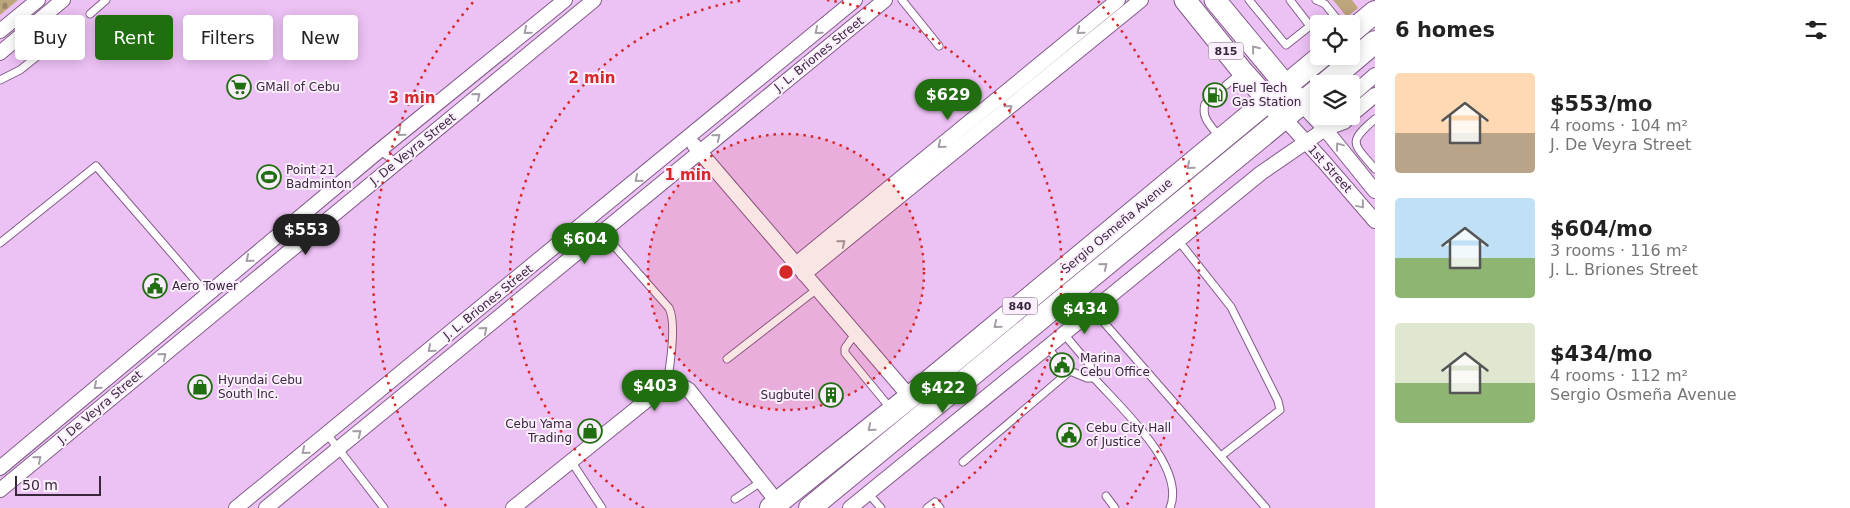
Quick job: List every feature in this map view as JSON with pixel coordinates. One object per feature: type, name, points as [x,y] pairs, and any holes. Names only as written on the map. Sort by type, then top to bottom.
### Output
[{"type":"highway","points":[[1360,24],[1375,12]]},
{"type":"highway","points":[[1336,75],[1375,42]]},
{"type":"highway","name":"Sergio Osmeña Avenue","points":[[810,508],[909,407],[1311,65]]},
{"type":"highway","name":"Sergio Osmeña Avenue","points":[[774,505],[909,407],[1310,96]]},
{"type":"main road","name":"815","points":[[1185,0],[1243,72],[1284,118]]},
{"type":"main road","name":"815","points":[[1215,0],[1301,104]]},
{"type":"street","points":[[0,31],[38,0]]},
{"type":"street","points":[[0,53],[63,0]]},
{"type":"street","name":"J. De Veyra Street","points":[[0,468],[380,150],[565,0]]},
{"type":"street","name":"J. L. Briones Street","points":[[236,508],[855,0]]},
{"type":"street","name":"J. L. Briones Street","points":[[266,508],[885,0]]},
{"type":"street","points":[[964,136],[1118,0]]},
{"type":"street","points":[[800,269],[964,136],[1141,0]]},
{"type":"street","name":"J. De Veyra Street","points":[[0,490],[396,163],[587,2]]},
{"type":"street","points":[[1360,88],[1375,75]]},
{"type":"street","points":[[1360,108],[1375,95]]},
{"type":"street","name":"1st Street","points":[[1301,104],[1310,110]]},
{"type":"street","name":"1st Street","points":[[1284,118],[1305,143],[1326,163],[1375,221]]},
{"type":"street","points":[[850,508],[1261,173],[1305,143],[1326,125]]},
{"type":"street","name":"1st Street","points":[[1329,125],[1375,191]]},
{"type":"street","points":[[688,138],[855,334],[909,407],[941,433]]},
{"type":"street","points":[[504,289],[516,303]]},
{"type":"street","points":[[513,508],[667,384],[680,384],[689,390],[761,482],[774,505]]},
{"type":"lane","points":[[90,14],[106,0]]},
{"type":"lane","points":[[902,0],[939,46]]},
{"type":"lane","points":[[1249,0],[1286,45],[1310,26],[1290,0]]},
{"type":"lane","points":[[1316,0],[1326,4],[1334,15]]},
{"type":"lane","points":[[0,80],[20,70],[33,60]]},
{"type":"lane","points":[[1226,85],[1243,72]]},
{"type":"lane","points":[[1205,104],[1203,110],[1205,119],[1222,140]]},
{"type":"lane","points":[[1375,119],[1358,133],[1356,142],[1358,149],[1375,169]]},
{"type":"lane","points":[[380,150],[396,163]]},
{"type":"lane","points":[[0,243],[96,166],[207,294]]},
{"type":"lane","points":[[602,232],[669,308],[672,314],[671,354],[667,384]]},
{"type":"lane","points":[[1178,240],[1231,307],[1278,401],[1280,410],[1221,456]]},
{"type":"lane","points":[[726,359],[817,289]]},
{"type":"lane","points":[[1093,310],[1266,508]]},
{"type":"lane","points":[[855,334],[845,348],[845,353],[909,407]]},
{"type":"lane","points":[[1064,334],[1090,365],[1094,378],[1159,452],[1172,483],[1172,507]]},
{"type":"lane","points":[[1047,347],[1062,365],[1070,371],[1087,378],[1094,378]]},
{"type":"lane","points":[[963,462],[1070,371]]},
{"type":"lane","points":[[327,434],[384,508]]},
{"type":"lane","points":[[571,461],[602,508]]},
{"type":"lane","points":[[735,499],[761,482]]},
{"type":"lane","points":[[868,493],[881,508]]},
{"type":"lane","points":[[1106,496],[1115,508]]},
{"type":"lane","points":[[928,508],[935,502],[940,508]]},
{"type":"green space","points":[[0,0],[18,0],[0,15]]},
{"type":"green space","points":[[1333,0],[1352,0],[1358,8],[1349,15],[1345,15]]},
{"type":"place","name":"GMall of Cebu","points":[[239,87]]},
{"type":"place","name":"Fuel Tech Gas Station","points":[[1215,95]]},
{"type":"place","name":"Point 21 Badminton","points":[[269,177]]},
{"type":"place","name":"Aero Tower","points":[[155,286]]},
{"type":"place","name":"Marina Cebu Office","points":[[1062,365]]},
{"type":"place","name":"Hyundai Cebu South Inc.","points":[[200,387]]},
{"type":"place","name":"Sugbutel","points":[[831,395]]},
{"type":"place","name":"Cebu Yama Trading","points":[[590,431]]},
{"type":"place","name":"Cebu City Hall of Justice","points":[[1069,435]]}]
